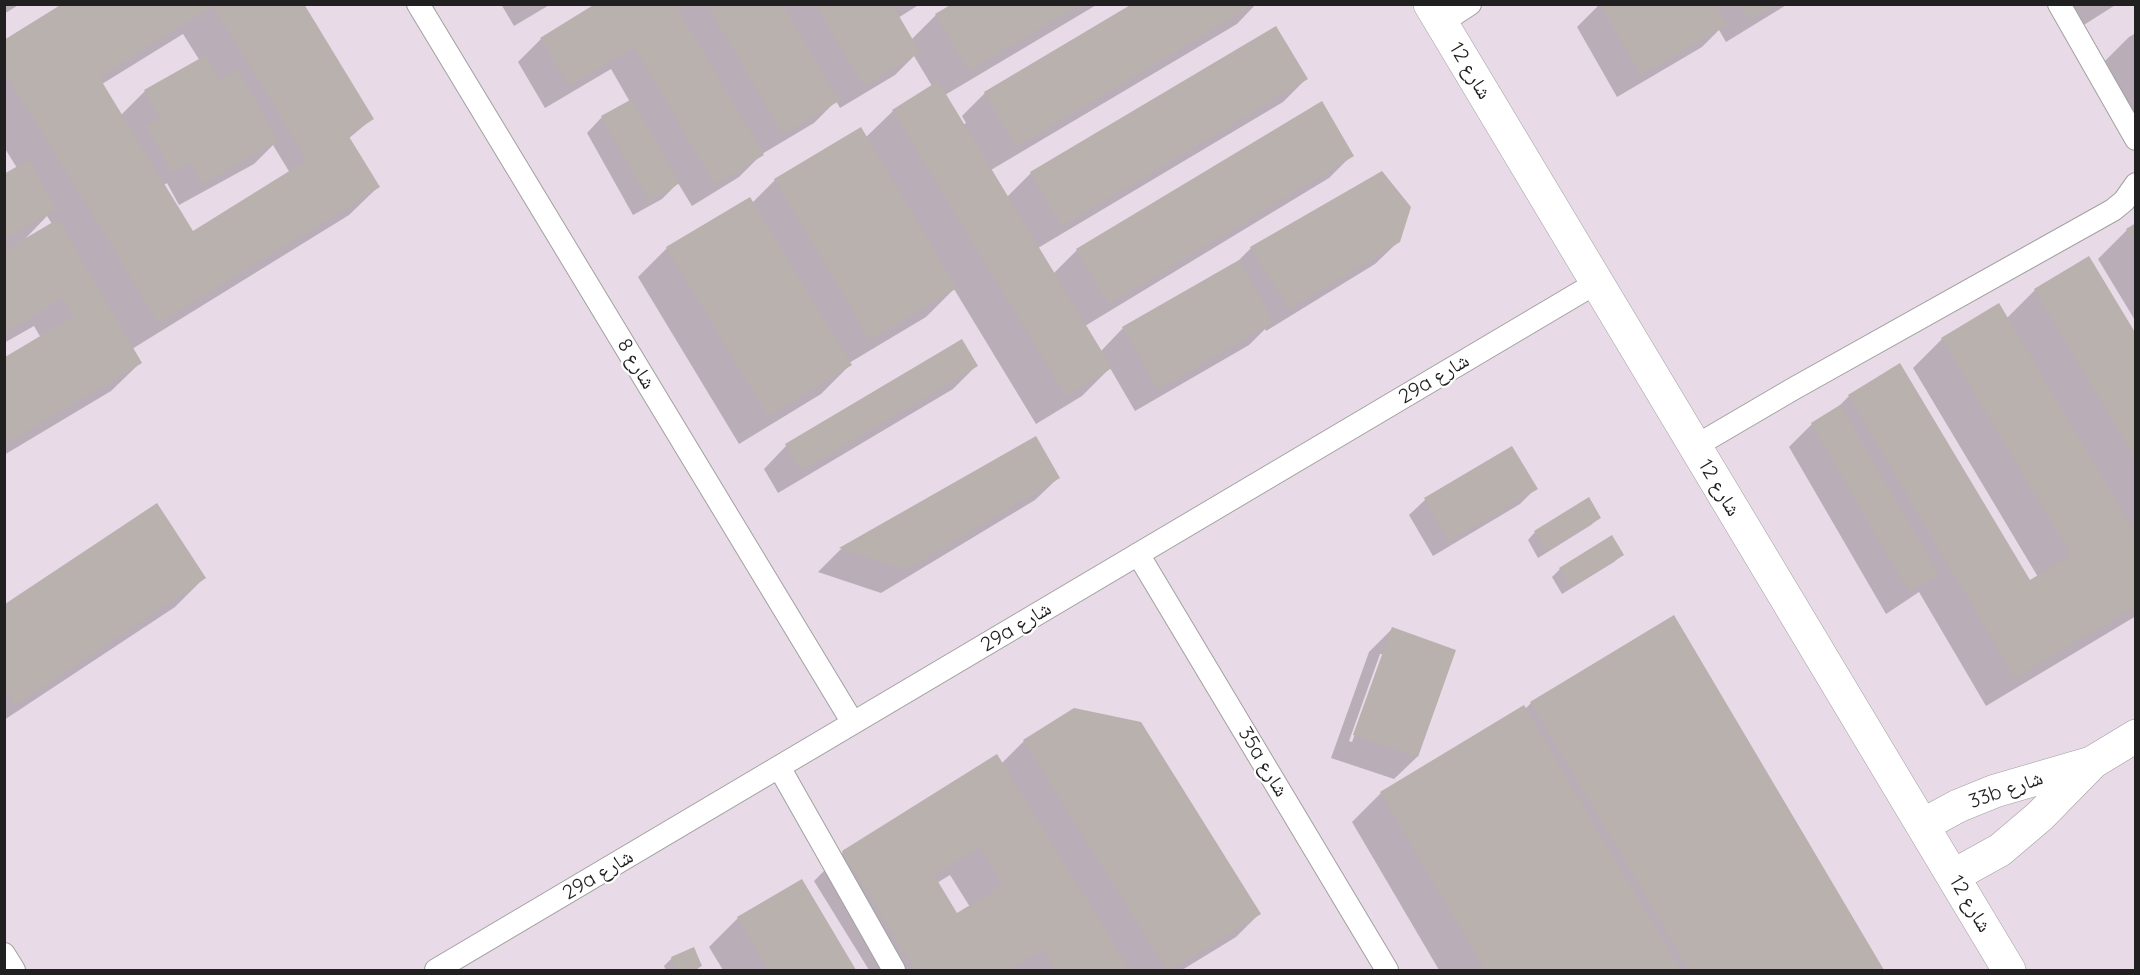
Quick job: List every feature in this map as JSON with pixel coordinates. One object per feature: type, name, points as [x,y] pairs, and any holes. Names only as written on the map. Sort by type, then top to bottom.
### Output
[{"type":"street","name":"شارع 12","points":[[1436,14],[2009,970]]},
{"type":"street","name":"33b شارع","points":[[1923,825],[1958,806],[1995,791],[2092,762],[2136,736]]},
{"type":"street","name":"33b شارع","points":[[1953,876],[2000,850],[2021,834],[2092,762]]},
{"type":"lane","name":"شارع 8","points":[[418,4],[853,723]]},
{"type":"lane","points":[[1436,14],[1470,4]]},
{"type":"lane","points":[[2059,4],[2136,139]]},
{"type":"lane","points":[[1694,447],[1803,383],[2113,210],[2124,201],[2136,184]]},
{"type":"lane","name":"29a شارع","points":[[436,970],[1596,283]]},
{"type":"lane","name":"35a شارع","points":[[1138,554],[1387,970]]},
{"type":"lane","points":[[779,767],[894,970]]},
{"type":"lane","points":[[4,954],[14,970]]},
{"type":"shaded area","points":[[5,5],[2135,5],[2135,970],[5,970]]},
{"type":"building","points":[[62,4],[304,4],[374,119],[348,135],[380,187],[159,323],[4,71],[4,40]],"holes":[[[213,6],[307,160],[193,231],[99,77]]]},
{"type":"building","points":[[595,4],[675,4],[764,155],[715,184],[634,47],[569,86],[540,38]]},
{"type":"building","points":[[707,4],[782,4],[839,101],[783,134]]},
{"type":"building","points":[[815,4],[892,4],[920,52],[864,86]]},
{"type":"building","points":[[952,4],[1081,4],[969,71],[935,14]]},
{"type":"building","points":[[1132,4],[1255,4],[1016,147],[984,92]]},
{"type":"building","points":[[1600,4],[1715,4],[1727,25],[1641,75]]},
{"type":"building","points":[[1740,4],[1776,4],[1750,20]]},
{"type":"building","points":[[1276,26],[1308,79],[1062,226],[1030,172]]},
{"type":"building","points":[[206,55],[220,80],[238,69],[278,141],[202,184],[191,162],[172,173],[146,125],[160,118],[144,90]]},
{"type":"building","points":[[938,81],[1112,368],[1066,396],[892,110]]},
{"type":"building","points":[[632,99],[680,183],[649,201],[601,116]]},
{"type":"building","points":[[1322,101],[1354,156],[1109,304],[1076,249]]},
{"type":"building","points":[[861,127],[957,288],[870,340],[774,179]]},
{"type":"building","points":[[28,160],[57,209],[4,239],[4,174]]},
{"type":"building","points":[[1382,171],[1411,207],[1400,242],[1289,309],[1250,247]]},
{"type":"building","points":[[750,197],[852,365],[768,416],[666,247]]},
{"type":"building","points":[[58,219],[142,363],[5,444],[5,357],[74,316],[63,298],[4,333],[4,251]]},
{"type":"building","points":[[2136,223],[2136,246],[2126,229]]},
{"type":"building","points":[[2089,256],[2136,334],[2136,460],[2034,289]]},
{"type":"building","points":[[1239,260],[1274,322],[1158,389],[1122,327]]},
{"type":"building","points":[[1999,303],[2136,534],[2136,606],[2015,678],[1848,395],[1900,363],[2030,580],[2071,555],[1941,338]]},
{"type":"building","points":[[962,339],[978,366],[801,471],[785,444]]},
{"type":"building","points":[[1840,405],[1939,574],[1909,592],[1811,423]]},
{"type":"building","points":[[1036,436],[1060,478],[905,570],[839,548]]},
{"type":"building","points":[[1512,446],[1538,489],[1449,541],[1424,498]]},
{"type":"building","points":[[1589,497],[1601,518],[1546,551],[1534,531]]},
{"type":"building","points":[[157,503],[206,578],[15,705],[5,689],[5,604]]},
{"type":"building","points":[[1612,535],[1624,555],[1570,587],[1559,568]]},
{"type":"building","points":[[1674,615],[1884,970],[1689,970],[1530,702]]},
{"type":"building","points":[[1392,627],[1456,650],[1418,757],[1353,735]]},
{"type":"building","points":[[1524,705],[1681,970],[1485,970],[1380,792]]},
{"type":"building","points":[[1074,708],[1141,722],[1261,914],[1171,970],[1167,970],[1023,740]]},
{"type":"building","points":[[997,754],[1130,970],[1055,970],[1042,950],[1009,970],[915,970],[842,851]],"holes":[[[980,847],[1003,885],[957,913],[934,875]]]},
{"type":"building","points":[[802,879],[856,970],[768,970],[737,917]]},
{"type":"building","points":[[694,947],[702,966],[693,970],[677,970],[671,957]]}]
